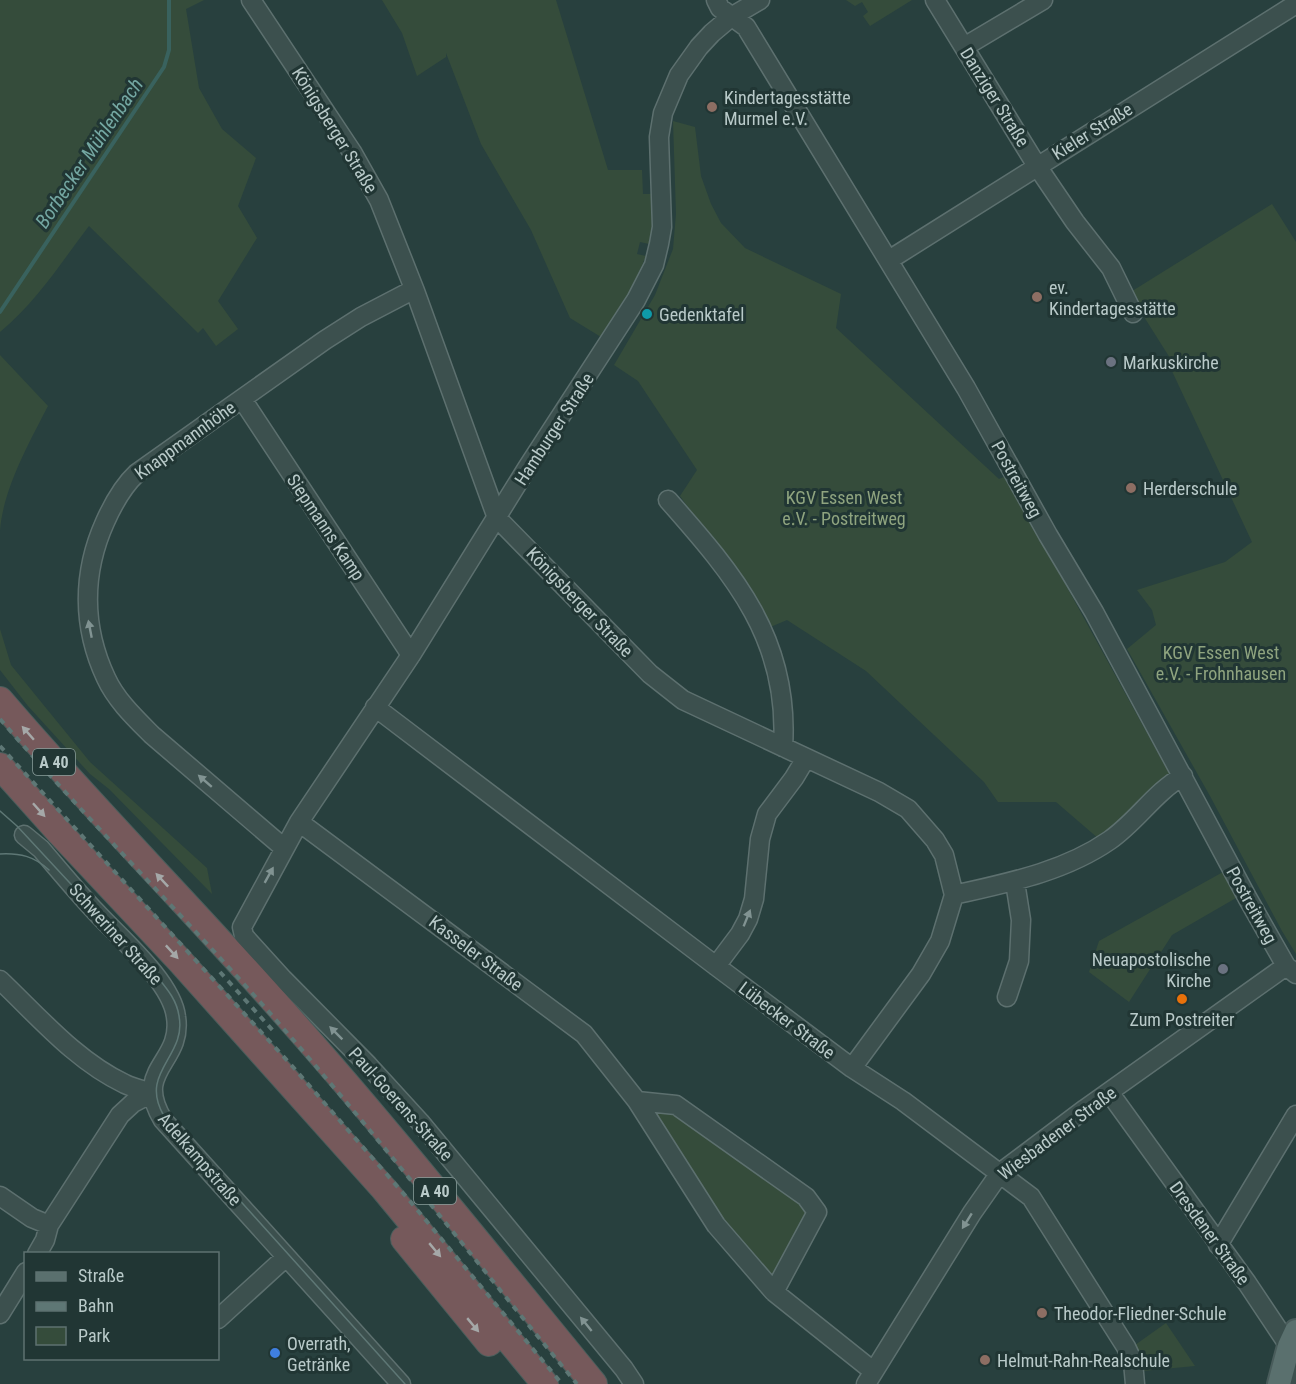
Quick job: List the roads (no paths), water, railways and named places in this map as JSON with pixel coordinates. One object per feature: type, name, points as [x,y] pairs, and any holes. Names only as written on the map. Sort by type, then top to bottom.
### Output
[{"type":"highway","name":"A 40","points":[[0,700],[46,754],[273,1000],[374,1117],[594,1384]]},
{"type":"highway","name":"A 40","points":[[0,766],[384,1189],[545,1384]]},
{"type":"highway","points":[[273,1000],[344,1062],[388,1109],[615,1384]]},
{"type":"highway","points":[[300,1095],[344,1163],[436,1280],[523,1384]]},
{"type":"main road","points":[[1278,1384],[1292,1339]]},
{"type":"street","name":"Königsberger Straße","points":[[251,0],[304,77],[365,173],[395,238],[497,518],[650,674],[683,700],[879,792],[908,809],[935,840],[944,855],[954,895]]},
{"type":"street","name":"Postreitweg","points":[[716,0],[720,8],[746,27],[966,388],[1094,612],[1238,881],[1291,970]]},
{"type":"street","name":"Hamburger Straße","points":[[284,848],[411,655],[527,468],[636,300],[654,265],[662,227],[659,137],[663,113],[679,75],[699,47],[731,17],[760,0]]},
{"type":"street","name":"Danziger Straße","points":[[935,0],[1037,166],[1075,222],[1111,268],[1133,313]]},
{"type":"street","points":[[964,47],[1043,0]]},
{"type":"street","name":"Kieler Straße","points":[[889,260],[1296,4]]},
{"type":"street","name":"Knappmannhöhe","points":[[284,848],[152,735],[115,694],[106,679],[89,628],[87,606],[90,560],[96,541],[126,483],[149,464],[343,328],[407,293],[415,291]]},
{"type":"street","name":"Siepmanns Kamp","points":[[242,399],[411,655]]},
{"type":"street","points":[[668,500],[716,554],[753,609],[770,647],[780,684],[784,714],[783,747]]},
{"type":"street","name":"Lübecker Straße","points":[[375,707],[852,1068],[903,1101],[1031,1197],[1126,1347],[1132,1362],[1135,1384]]},
{"type":"street","points":[[716,966],[740,934],[748,919],[754,899],[760,839],[767,814],[806,758]]},
{"type":"street","points":[[852,1068],[921,974],[940,941],[954,895],[1015,882],[1043,873],[1096,849],[1125,828],[1168,785],[1183,776]]},
{"type":"street","name":"Kasseler Straße","points":[[299,822],[584,1034],[637,1101],[716,1225],[774,1292],[869,1377]]},
{"type":"street","name":"Schweriner Straße","points":[[24,835],[41,849],[159,979],[175,1008],[176,1037],[156,1076],[152,1093]]},
{"type":"street","name":"Paul-Goerens-Straße","points":[[284,848],[242,927],[244,936],[420,1122],[634,1384]]},
{"type":"street","points":[[1008,997],[1019,961],[1021,920],[1015,882]]},
{"type":"street","name":"Wiesbadener Straße","points":[[869,1377],[972,1213],[1000,1173],[1109,1092],[1291,970]]},
{"type":"street","name":"Adelkampstraße","points":[[0,980],[70,1047],[92,1064],[125,1084],[152,1093],[163,1120],[401,1384]]},
{"type":"street","name":"Dresdener Straße","points":[[1109,1092],[1218,1245],[1292,1339],[1296,1382]]},
{"type":"street","points":[[38,1252],[45,1240],[49,1225],[120,1115],[133,1103],[152,1093]]},
{"type":"street","points":[[637,1101],[676,1105],[806,1197],[817,1212],[774,1292]]},
{"type":"street","points":[[1218,1245],[1296,1115]]},
{"type":"street","points":[[0,1196],[32,1218],[49,1225]]},
{"type":"street","points":[[219,1318],[286,1257]]},
{"type":"street","points":[[0,1314],[24,1275]]},
{"type":"waterway","name":"Borbecker Mühlenbach","points":[[0,312],[164,67],[169,50],[169,0]]},
{"type":"tram line","points":[[0,811],[17,826],[159,979],[174,1001],[178,1011],[180,1030],[159,1076],[156,1088],[164,1116],[405,1384]]},
{"type":"tram line","points":[[0,854],[26,856],[38,861],[49,870]]},
{"type":"railway","points":[[0,719],[302,1049],[577,1384]]},
{"type":"railway","points":[[0,746],[293,1067],[409,1200],[562,1384]]},
{"type":"railway","points":[[220,972],[276,1034]]},
{"type":"place","name":"Kindertagesstätte Murmel e.V.","points":[[712,107]]},
{"type":"place","name":"ev. Kindertagesstätte","points":[[1037,297]]},
{"type":"place","name":"Gedenktafel","points":[[647,314]]},
{"type":"place","name":"Markuskirche","points":[[1111,362]]},
{"type":"place","name":"Herderschule","points":[[1131,488]]},
{"type":"place","name":"Neuapostolische Kirche","points":[[1223,969]]},
{"type":"place","name":"Zum Postreiter","points":[[1182,999]]},
{"type":"place","name":"Theodor-Fliedner-Schule","points":[[1042,1313]]},
{"type":"place","name":"Overrath, Getränke","points":[[275,1353]]},
{"type":"place","name":"Helmut-Rahn-Realschule","points":[[985,1360]]},
{"type":"park label","name":"KGV Essen West e.V. - Postreitweg","points":[[844,507]]},
{"type":"park label","name":"KGV Essen West e.V. - Frohnhausen","points":[[1221,662]]}]
